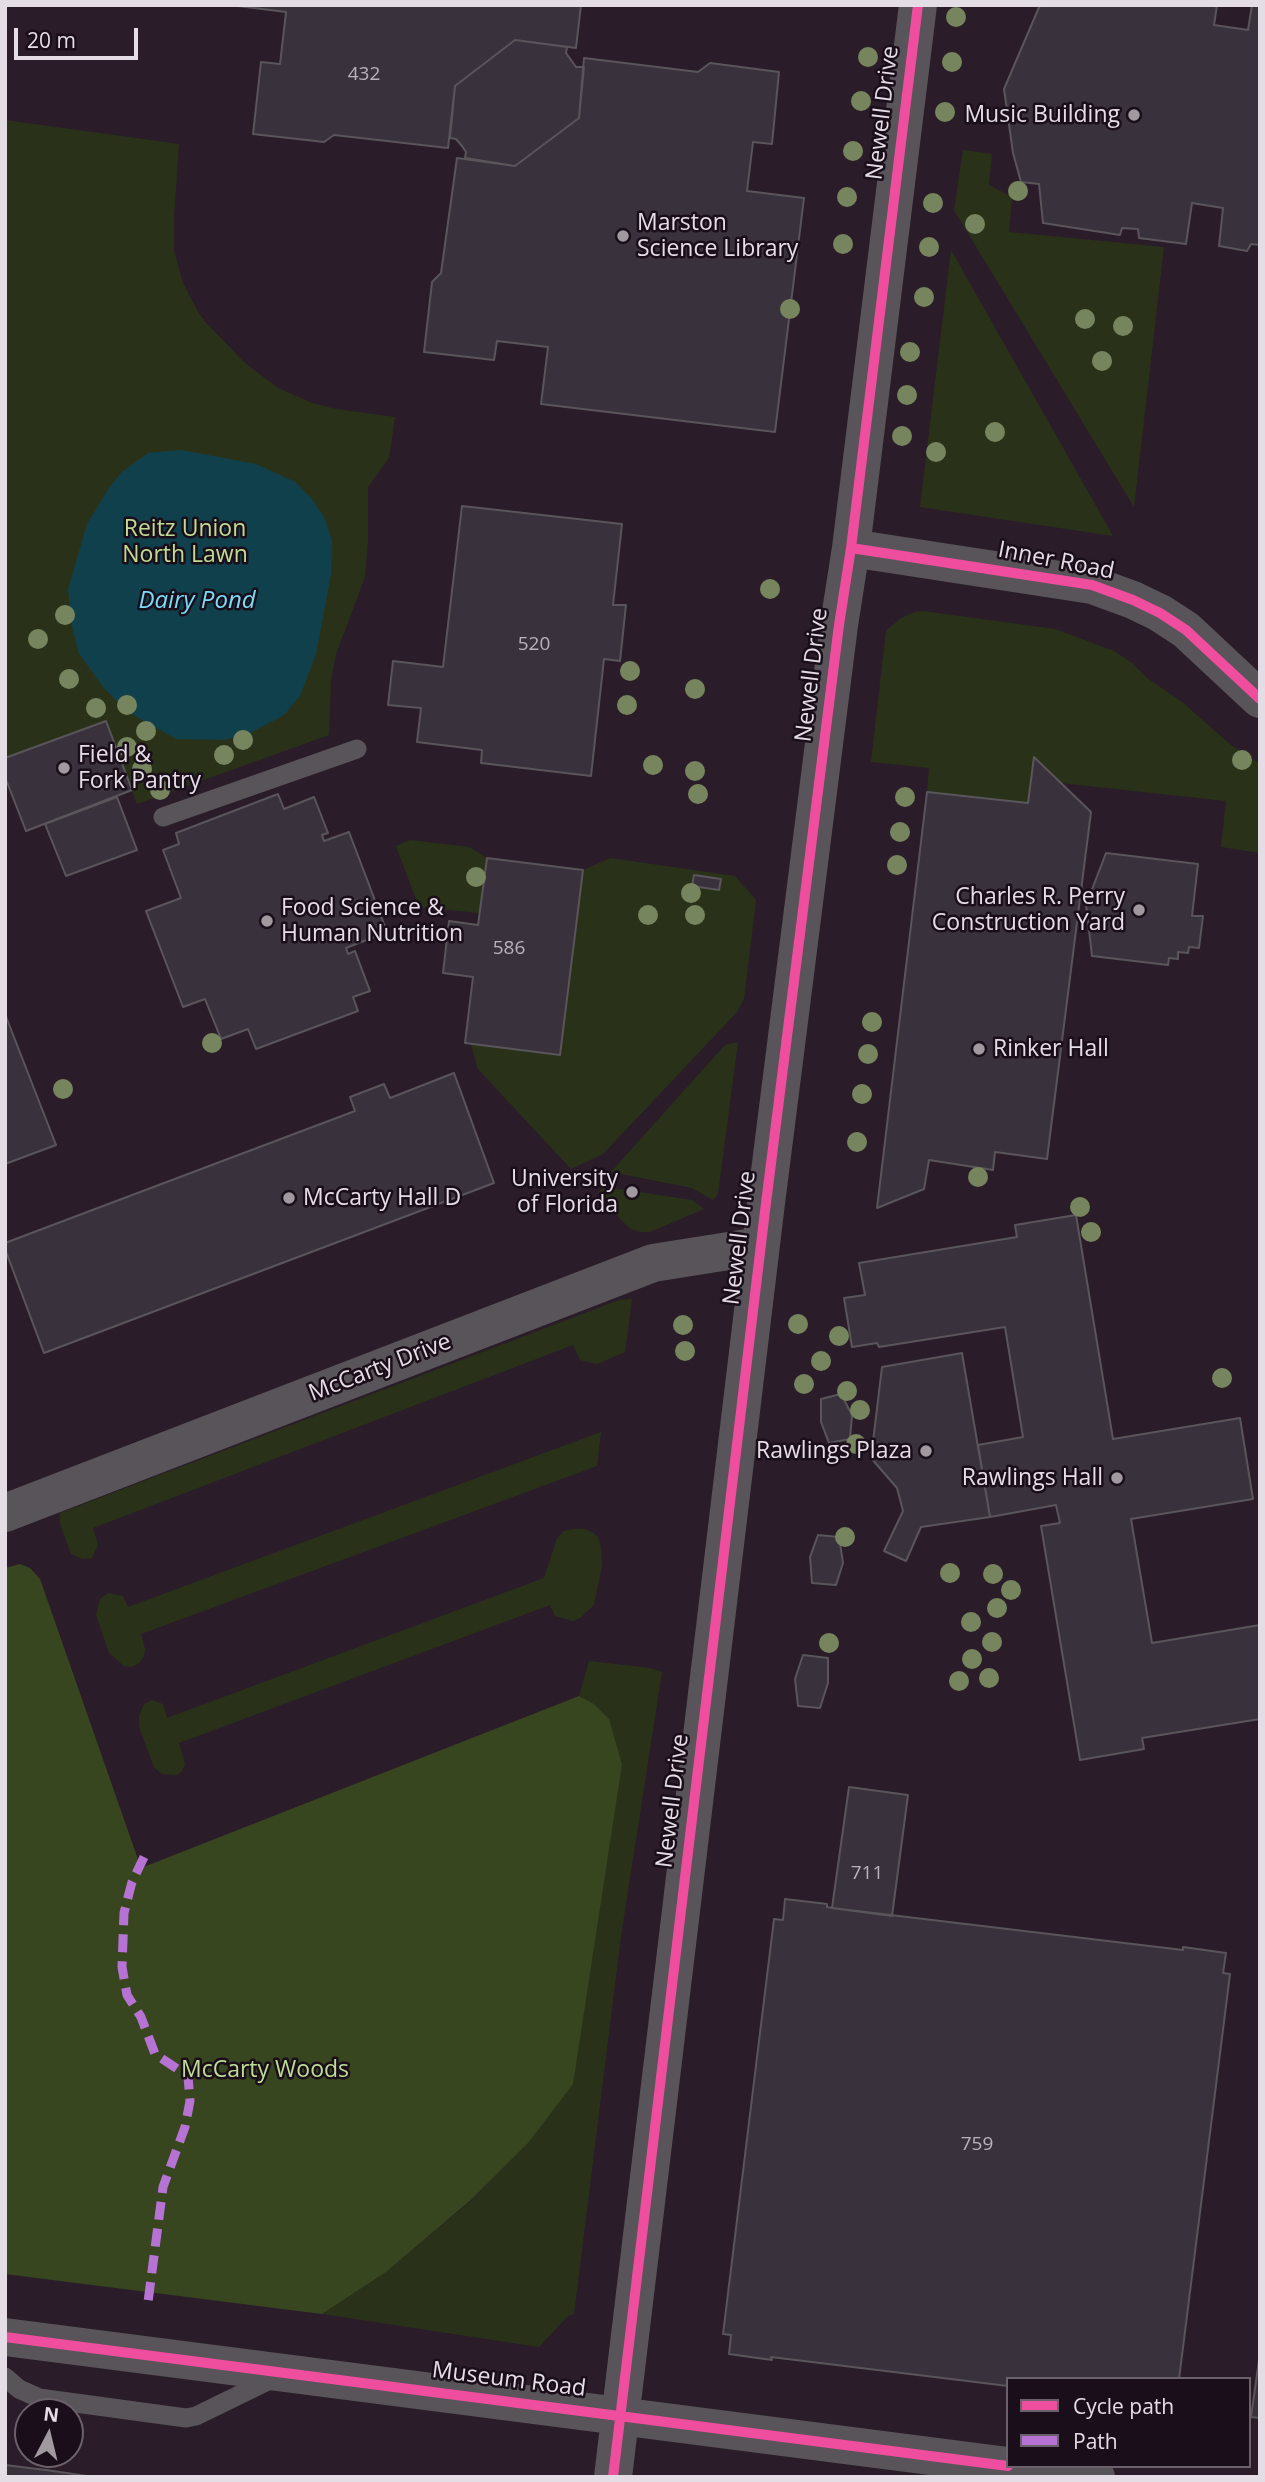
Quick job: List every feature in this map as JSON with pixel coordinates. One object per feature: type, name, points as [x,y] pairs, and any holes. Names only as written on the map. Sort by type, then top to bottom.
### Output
[{"type":"street","name":"Newell Drive","points":[[613,2477],[760,1246],[851,548],[918,5]]},
{"type":"street","name":"Inner Road","points":[[851,548],[1092,585],[1133,600],[1186,630],[1260,699]]},
{"type":"street","name":"McCarty Drive","points":[[5,1513],[653,1263],[760,1246]]},
{"type":"street","name":"Museum Road","points":[[5,2337],[1006,2466]]},
{"type":"street","points":[[1028,2468],[1096,2477]]},
{"type":"lane","points":[[163,817],[358,749]]},
{"type":"lane","points":[[5,2377],[19,2389],[38,2398],[186,2418],[196,2416],[287,2373]]},
{"type":"shaded area","name":"University of Florida","points":[[5,5],[1260,5],[1260,2477],[5,2477]]},
{"type":"green space","name":"Reitz Union North Lawn","points":[[5,120],[179,144],[174,251],[183,283],[207,324],[245,363],[278,388],[312,403],[336,409],[395,417],[389,458],[368,487],[365,577],[336,654],[331,680],[329,735],[137,804],[105,721],[5,758]]},
{"type":"green space","points":[[963,150],[992,154],[989,185],[1012,197],[1009,232],[1164,247],[1134,507],[954,210]]},
{"type":"green space","points":[[951,250],[1113,536],[920,507]]},
{"type":"green space","points":[[923,611],[1055,629],[1114,651],[1132,663],[1231,745],[1260,764],[1260,853],[1221,847],[1226,801],[1060,783],[1028,803],[927,792],[929,768],[871,762],[886,631],[901,618]]},
{"type":"green space","points":[[410,840],[469,847],[487,858],[480,913],[419,907],[396,846]]},
{"type":"green space","points":[[610,858],[735,876],[756,900],[744,999],[737,1012],[603,1154],[571,1169],[478,1069],[471,1044],[560,1055],[583,870]]},
{"type":"green space","points":[[738,1042],[718,1194],[713,1200],[692,1188],[611,1172],[725,1045]]},
{"type":"green space","points":[[605,1187],[692,1200],[704,1209],[650,1232],[640,1232],[631,1229],[621,1220],[598,1192]]},
{"type":"green space","points":[[632,1299],[625,1352],[597,1364],[580,1360],[573,1345],[93,1528],[98,1545],[92,1558],[82,1559],[71,1554],[60,1524],[60,1513],[619,1300]]},
{"type":"green space","points":[[601,1432],[597,1466],[141,1634],[144,1656],[132,1667],[124,1666],[109,1653],[96,1615],[100,1599],[108,1593],[123,1596],[128,1607]]},
{"type":"green space","points":[[573,1529],[592,1532],[598,1537],[601,1547],[602,1565],[594,1605],[580,1618],[573,1621],[555,1616],[550,1605],[179,1743],[185,1764],[177,1775],[162,1774],[154,1767],[139,1727],[139,1716],[144,1704],[152,1700],[163,1704],[167,1718],[544,1578],[557,1538],[564,1531]]},
{"type":"green space","name":"McCarty Woods","points":[[20,1564],[30,1568],[40,1579],[141,1868],[579,1696],[594,1704],[609,1719],[622,1764],[573,2084],[528,2143],[472,2199],[386,2272],[322,2314],[5,2274],[5,1568]]},
{"type":"green space","points":[[589,1661],[650,1668],[662,1672],[621,1936],[574,2314],[568,2316],[539,2347],[322,2314],[386,2272],[472,2200],[528,2143],[622,1764],[609,1719],[594,1704],[579,1696]]},
{"type":"water","name":"Dairy Pond","points":[[181,450],[256,464],[295,482],[311,498],[324,517],[332,541],[331,574],[316,654],[300,696],[284,715],[250,733],[224,740],[176,739],[125,710],[103,687],[78,652],[72,625],[68,589],[87,524],[109,488],[122,472],[148,453]]},
{"type":"building","points":[[230,5],[581,5],[576,48],[515,40],[455,86],[448,148],[334,135],[324,142],[253,134],[261,62],[280,64],[286,12]]},
{"type":"building","name":"Music Building","points":[[1040,5],[1217,5],[1214,25],[1248,30],[1252,5],[1260,5],[1260,245],[1251,244],[1247,251],[1219,246],[1223,208],[1192,203],[1186,244],[1139,238],[1138,229],[1122,228],[1120,235],[1043,223],[1039,184],[1021,182],[1013,153],[1004,89]]},
{"type":"building","points":[[515,40],[567,47],[566,53],[576,67],[584,67],[579,118],[515,166],[465,158],[466,152],[462,146],[456,139],[450,138],[455,86]]},
{"type":"building","name":"Marston Science Library","points":[[584,58],[698,72],[710,63],[779,72],[772,144],[753,142],[747,191],[804,198],[775,432],[541,404],[548,347],[497,341],[494,360],[424,352],[432,282],[441,273],[457,158],[515,166],[579,118]]},
{"type":"building","points":[[462,506],[622,524],[613,605],[626,605],[620,661],[604,659],[591,776],[481,763],[482,750],[417,742],[421,708],[388,705],[393,661],[443,667]]},
{"type":"building","name":"Field & Fork Pantry","points":[[106,721],[132,790],[26,831],[5,777],[5,758]]},
{"type":"building","name":"Rinker Hall","points":[[1034,757],[1091,812],[1047,1159],[995,1152],[993,1170],[929,1160],[924,1189],[877,1208],[927,792],[1028,803]]},
{"type":"building","name":"Food Science & Human Nutrition","points":[[278,794],[284,809],[314,797],[328,833],[322,835],[324,841],[349,832],[387,932],[346,948],[348,954],[355,951],[370,991],[353,997],[358,1011],[256,1049],[248,1029],[221,1039],[205,999],[183,1007],[146,911],[181,898],[163,850],[179,844],[176,833]]},
{"type":"building","points":[[117,797],[137,850],[66,876],[45,824]]},
{"type":"building","name":"Charles R. Perry Construction Yard","points":[[1106,853],[1198,864],[1192,916],[1203,916],[1199,948],[1189,947],[1188,953],[1178,952],[1178,959],[1169,958],[1168,965],[1092,956],[1086,905]]},
{"type":"building","points":[[487,858],[583,870],[560,1055],[465,1043],[473,977],[443,973],[449,921],[478,925]]},
{"type":"building","points":[[694,875],[721,879],[719,890],[692,886]]},
{"type":"building","points":[[5,1014],[56,1145],[5,1164]]},
{"type":"building","name":"McCarty Hall D","points":[[454,1073],[494,1183],[44,1353],[5,1243],[355,1111],[350,1097],[384,1084],[390,1098]]},
{"type":"building","name":"Rawlings Hall","points":[[1076,1215],[1113,1439],[1240,1418],[1253,1499],[1131,1519],[1152,1643],[1260,1625],[1260,1719],[1142,1738],[1144,1749],[1080,1760],[1041,1526],[1060,1523],[1056,1505],[990,1517],[978,1445],[1023,1437],[1005,1327],[879,1347],[877,1343],[852,1347],[844,1298],[865,1295],[859,1263],[1017,1237],[1015,1225]]},
{"type":"building","name":"Rawlings Plaza","points":[[962,1353],[990,1517],[921,1527],[906,1561],[884,1551],[903,1511],[897,1488],[871,1458],[882,1367]]},
{"type":"building","points":[[841,1394],[852,1415],[850,1439],[829,1443],[821,1422],[821,1399]]},
{"type":"building","points":[[818,1535],[839,1537],[843,1563],[836,1585],[812,1583],[810,1557]]},
{"type":"building","points":[[803,1655],[828,1658],[828,1683],[820,1708],[798,1706],[795,1679]]},
{"type":"building","points":[[849,1787],[908,1795],[892,1916],[832,1908]]},
{"type":"building","points":[[785,1899],[827,1904],[827,1907],[832,1908],[1226,1953],[1223,1973],[1230,1974],[1179,2377],[1006,2377],[1006,2386],[729,2354],[731,2335],[723,2334],[774,1919],[783,1920]]},
{"type":"building","points":[[1260,2353],[1260,2418],[1251,2417]]},
{"type":"building","points":[[5,2465],[94,2477],[5,2477]]},
{"type":"marked path","points":[[144,1857],[132,1882],[124,1913],[122,1967],[127,1995],[141,2017],[155,2054],[188,2076],[190,2101],[185,2127],[163,2187],[148,2302]]},
{"type":"cycle path","points":[[613,2477],[765,1211],[918,5]]},
{"type":"cycle path","points":[[851,548],[1092,585],[1133,600],[1186,630],[1260,699]]},
{"type":"cycle path","points":[[5,2337],[1006,2466]]},
{"type":"place","name":"Music Building","points":[[1134,115]]},
{"type":"place","name":"Marston Science Library","points":[[623,236]]},
{"type":"place","name":"Field & Fork Pantry","points":[[64,768]]},
{"type":"place","name":"Charles R. Perry Construction Yard","points":[[1139,910]]},
{"type":"place","name":"Food Science & Human Nutrition","points":[[267,921]]},
{"type":"place","name":"Rinker Hall","points":[[979,1049]]},
{"type":"place","name":"University of Florida","points":[[632,1192]]},
{"type":"place","name":"McCarty Hall D","points":[[289,1198]]},
{"type":"place","name":"Rawlings Plaza","points":[[926,1451]]},
{"type":"place","name":"Rawlings Hall","points":[[1117,1478]]}]
